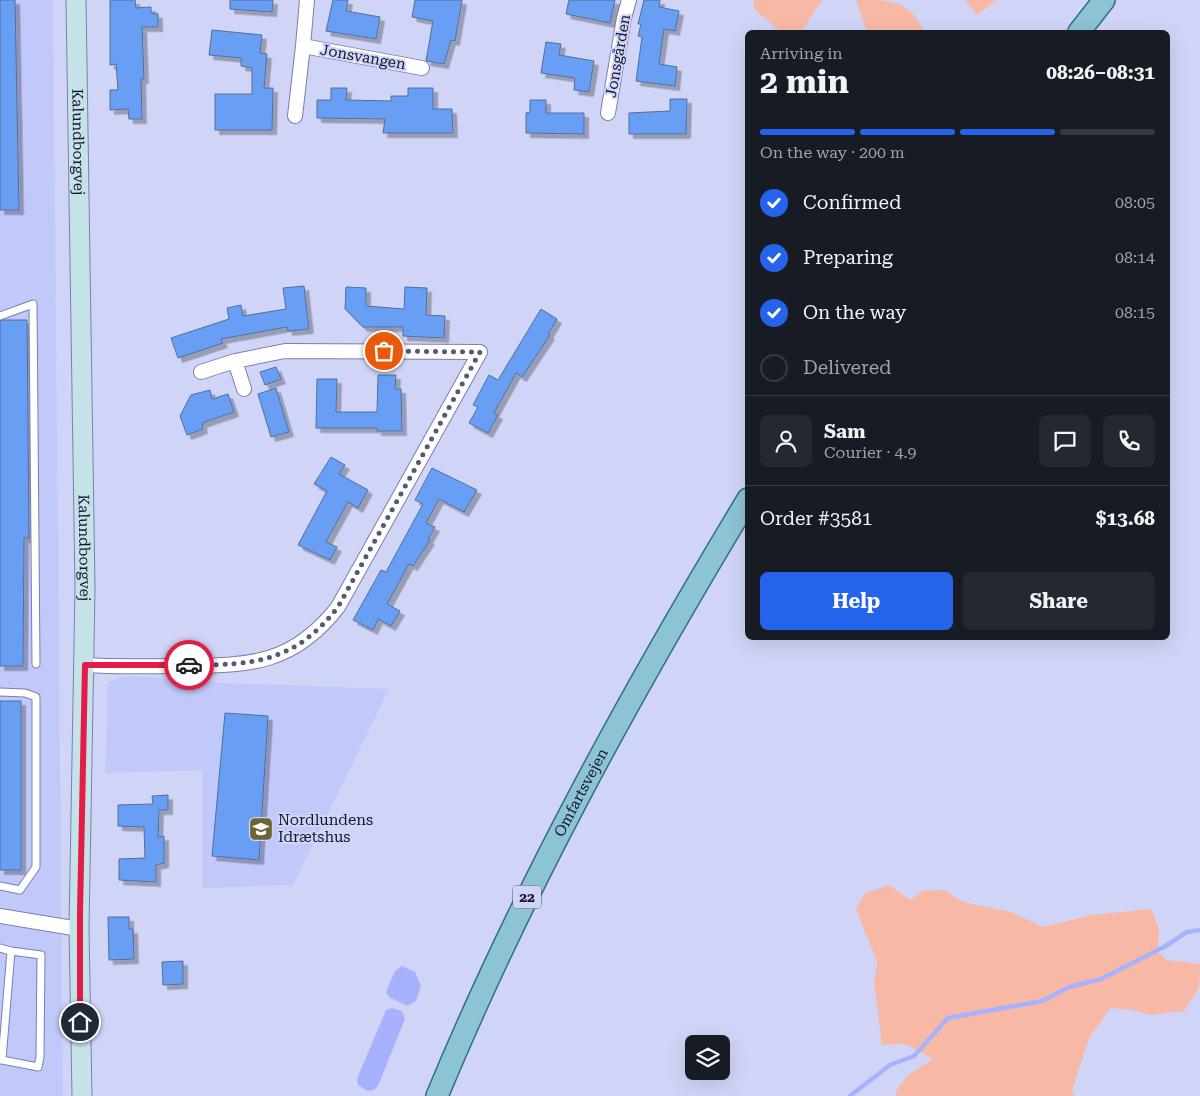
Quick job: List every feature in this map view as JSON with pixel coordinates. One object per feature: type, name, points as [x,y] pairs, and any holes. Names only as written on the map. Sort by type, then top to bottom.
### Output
[{"type":"main road","points":[[1081,30],[1104,0]]},
{"type":"main road","name":"Omfartsvejen","points":[[437,1096],[462,1035],[534,880],[634,695],[745,504]]},
{"type":"street","name":"Kalundborgvej","points":[[76,0],[85,665],[79,929],[82,1096]]},
{"type":"street","name":"Jonsvangen","points":[[295,116],[307,0]]},
{"type":"street","name":"Jonsgården","points":[[608,113],[624,18],[630,0]]},
{"type":"street","name":"Jonsvangen","points":[[303,46],[422,68]]},
{"type":"street","points":[[85,665],[226,665],[262,661],[302,644],[322,626],[338,607],[480,352],[286,350],[235,361],[201,372]]},
{"type":"street","points":[[235,361],[244,389]]},
{"type":"street","points":[[0,916],[79,929]]},
{"type":"lane","points":[[0,316],[33,304],[36,664]]},
{"type":"lane","points":[[0,692],[25,693],[36,698],[36,868],[20,890],[0,886]]},
{"type":"lane","points":[[0,948],[41,955],[40,1057],[38,1067],[1,1060],[11,951]]},
{"type":"shaded area","points":[[0,0],[53,0],[63,1096],[0,1096]]},
{"type":"shaded area","points":[[754,0],[822,0],[802,30],[779,30],[754,9]]},
{"type":"shaded area","points":[[856,0],[881,0],[899,4],[913,14],[924,30],[866,30]]},
{"type":"shaded area","points":[[965,0],[997,0],[977,15]]},
{"type":"shaded area","name":"Nordlundens Idrætshus","points":[[129,676],[225,683],[389,689],[293,885],[202,888],[202,770],[105,773],[108,682]]},
{"type":"shaded area","points":[[889,885],[910,900],[922,891],[944,890],[963,902],[1011,912],[1043,927],[1092,915],[1151,909],[1159,929],[1158,952],[1167,960],[1200,964],[1199,988],[1184,1011],[1149,1015],[1133,1010],[1110,1008],[1089,1038],[1072,1090],[1074,1096],[896,1096],[896,1091],[908,1075],[933,1059],[905,1044],[882,1045],[874,983],[877,962],[856,909],[865,893]]},
{"type":"shaded area","points":[[402,966],[415,972],[421,986],[416,1001],[407,1006],[389,997],[386,992],[395,971]]},
{"type":"shaded area","points":[[392,1008],[402,1011],[405,1019],[378,1086],[374,1090],[368,1091],[358,1085],[357,1079],[386,1010]]},
{"type":"building","points":[[0,0],[15,0],[19,210],[0,210]]},
{"type":"building","points":[[110,0],[135,0],[136,8],[151,7],[151,13],[158,14],[158,27],[142,27],[144,79],[141,79],[142,119],[129,119],[128,109],[110,110],[110,90],[118,90],[116,64],[110,65]]},
{"type":"building","points":[[230,0],[273,0],[272,12],[230,9]]},
{"type":"building","points":[[333,0],[348,0],[346,11],[380,17],[376,39],[326,31]]},
{"type":"building","points":[[415,0],[462,0],[455,41],[451,40],[444,64],[426,61],[433,21],[412,17]]},
{"type":"building","points":[[569,0],[615,0],[610,23],[566,14]]},
{"type":"building","points":[[644,0],[660,0],[659,7],[679,11],[675,31],[664,29],[659,64],[677,67],[675,86],[636,81],[642,37],[638,36],[641,24],[638,24]]},
{"type":"building","points":[[212,30],[262,35],[260,53],[267,54],[264,88],[273,88],[272,130],[215,130],[215,94],[252,94],[252,68],[241,66],[241,58],[209,55]]},
{"type":"building","points":[[546,42],[561,44],[559,55],[594,61],[589,92],[574,90],[575,78],[541,73]]},
{"type":"building","points":[[331,88],[347,88],[346,100],[391,101],[391,96],[408,96],[408,88],[433,88],[433,109],[452,109],[453,133],[383,133],[385,119],[317,118],[317,100],[331,100]]},
{"type":"building","points":[[670,99],[687,99],[686,134],[629,134],[629,113],[670,111]]},
{"type":"building","points":[[530,100],[546,100],[546,113],[584,113],[584,134],[526,133],[526,113],[530,112]]},
{"type":"building","points":[[304,286],[309,329],[288,331],[287,327],[221,339],[223,343],[178,358],[171,338],[229,319],[227,308],[241,305],[243,316],[286,309],[283,288]]},
{"type":"building","points":[[346,287],[366,288],[366,306],[404,309],[405,287],[427,288],[426,315],[445,316],[444,338],[403,336],[403,327],[363,327],[345,309]]},
{"type":"building","points":[[541,309],[557,319],[548,334],[550,335],[522,377],[516,373],[494,413],[498,415],[488,433],[469,423],[478,407],[473,405],[489,375],[498,380]]},
{"type":"building","points":[[27,320],[29,538],[24,538],[23,666],[0,666],[0,321]]},
{"type":"building","points":[[276,367],[281,379],[265,385],[260,372]]},
{"type":"building","points":[[378,375],[396,375],[395,389],[401,389],[402,431],[377,431],[377,428],[316,428],[317,379],[337,379],[336,412],[377,412]]},
{"type":"building","points":[[276,388],[289,432],[271,437],[258,394]]},
{"type":"building","points":[[210,390],[212,399],[228,394],[234,412],[202,423],[203,429],[187,435],[180,416],[191,395]]},
{"type":"building","points":[[331,457],[345,465],[339,474],[368,490],[358,508],[348,502],[326,542],[337,547],[330,560],[298,545],[327,491],[314,484]]},
{"type":"building","points":[[432,468],[477,490],[464,512],[439,499],[426,523],[435,527],[428,539],[430,540],[413,566],[409,564],[387,604],[400,611],[391,626],[378,619],[373,630],[353,620],[381,570],[386,572],[423,504],[415,500]]},
{"type":"building","points":[[0,701],[21,701],[21,870],[0,870]]},
{"type":"building","points":[[225,713],[268,716],[259,860],[212,856]]},
{"type":"building","points":[[168,795],[168,810],[159,810],[158,837],[164,836],[164,863],[156,865],[156,882],[119,880],[119,859],[145,858],[144,827],[118,826],[118,805],[153,804],[152,796]]},
{"type":"building","points":[[108,917],[129,917],[129,929],[133,929],[134,959],[109,960]]},
{"type":"building","points":[[183,961],[183,984],[163,985],[162,962]]},
{"type":"waterway","points":[[850,1096],[890,1065],[914,1056],[948,1018],[1042,1001],[1069,987],[1101,979],[1164,947],[1187,932],[1200,930]]},
{"type":"way so far","points":[[189,665],[226,665],[262,661],[302,644],[322,626],[338,607],[426,445],[480,352],[384,351]]},
{"type":"place","name":"Nordlundens Idrætshus","points":[[261,829]]},
{"type":"route","points":[[80,1022],[80,913],[85,665],[189,665]]}]
